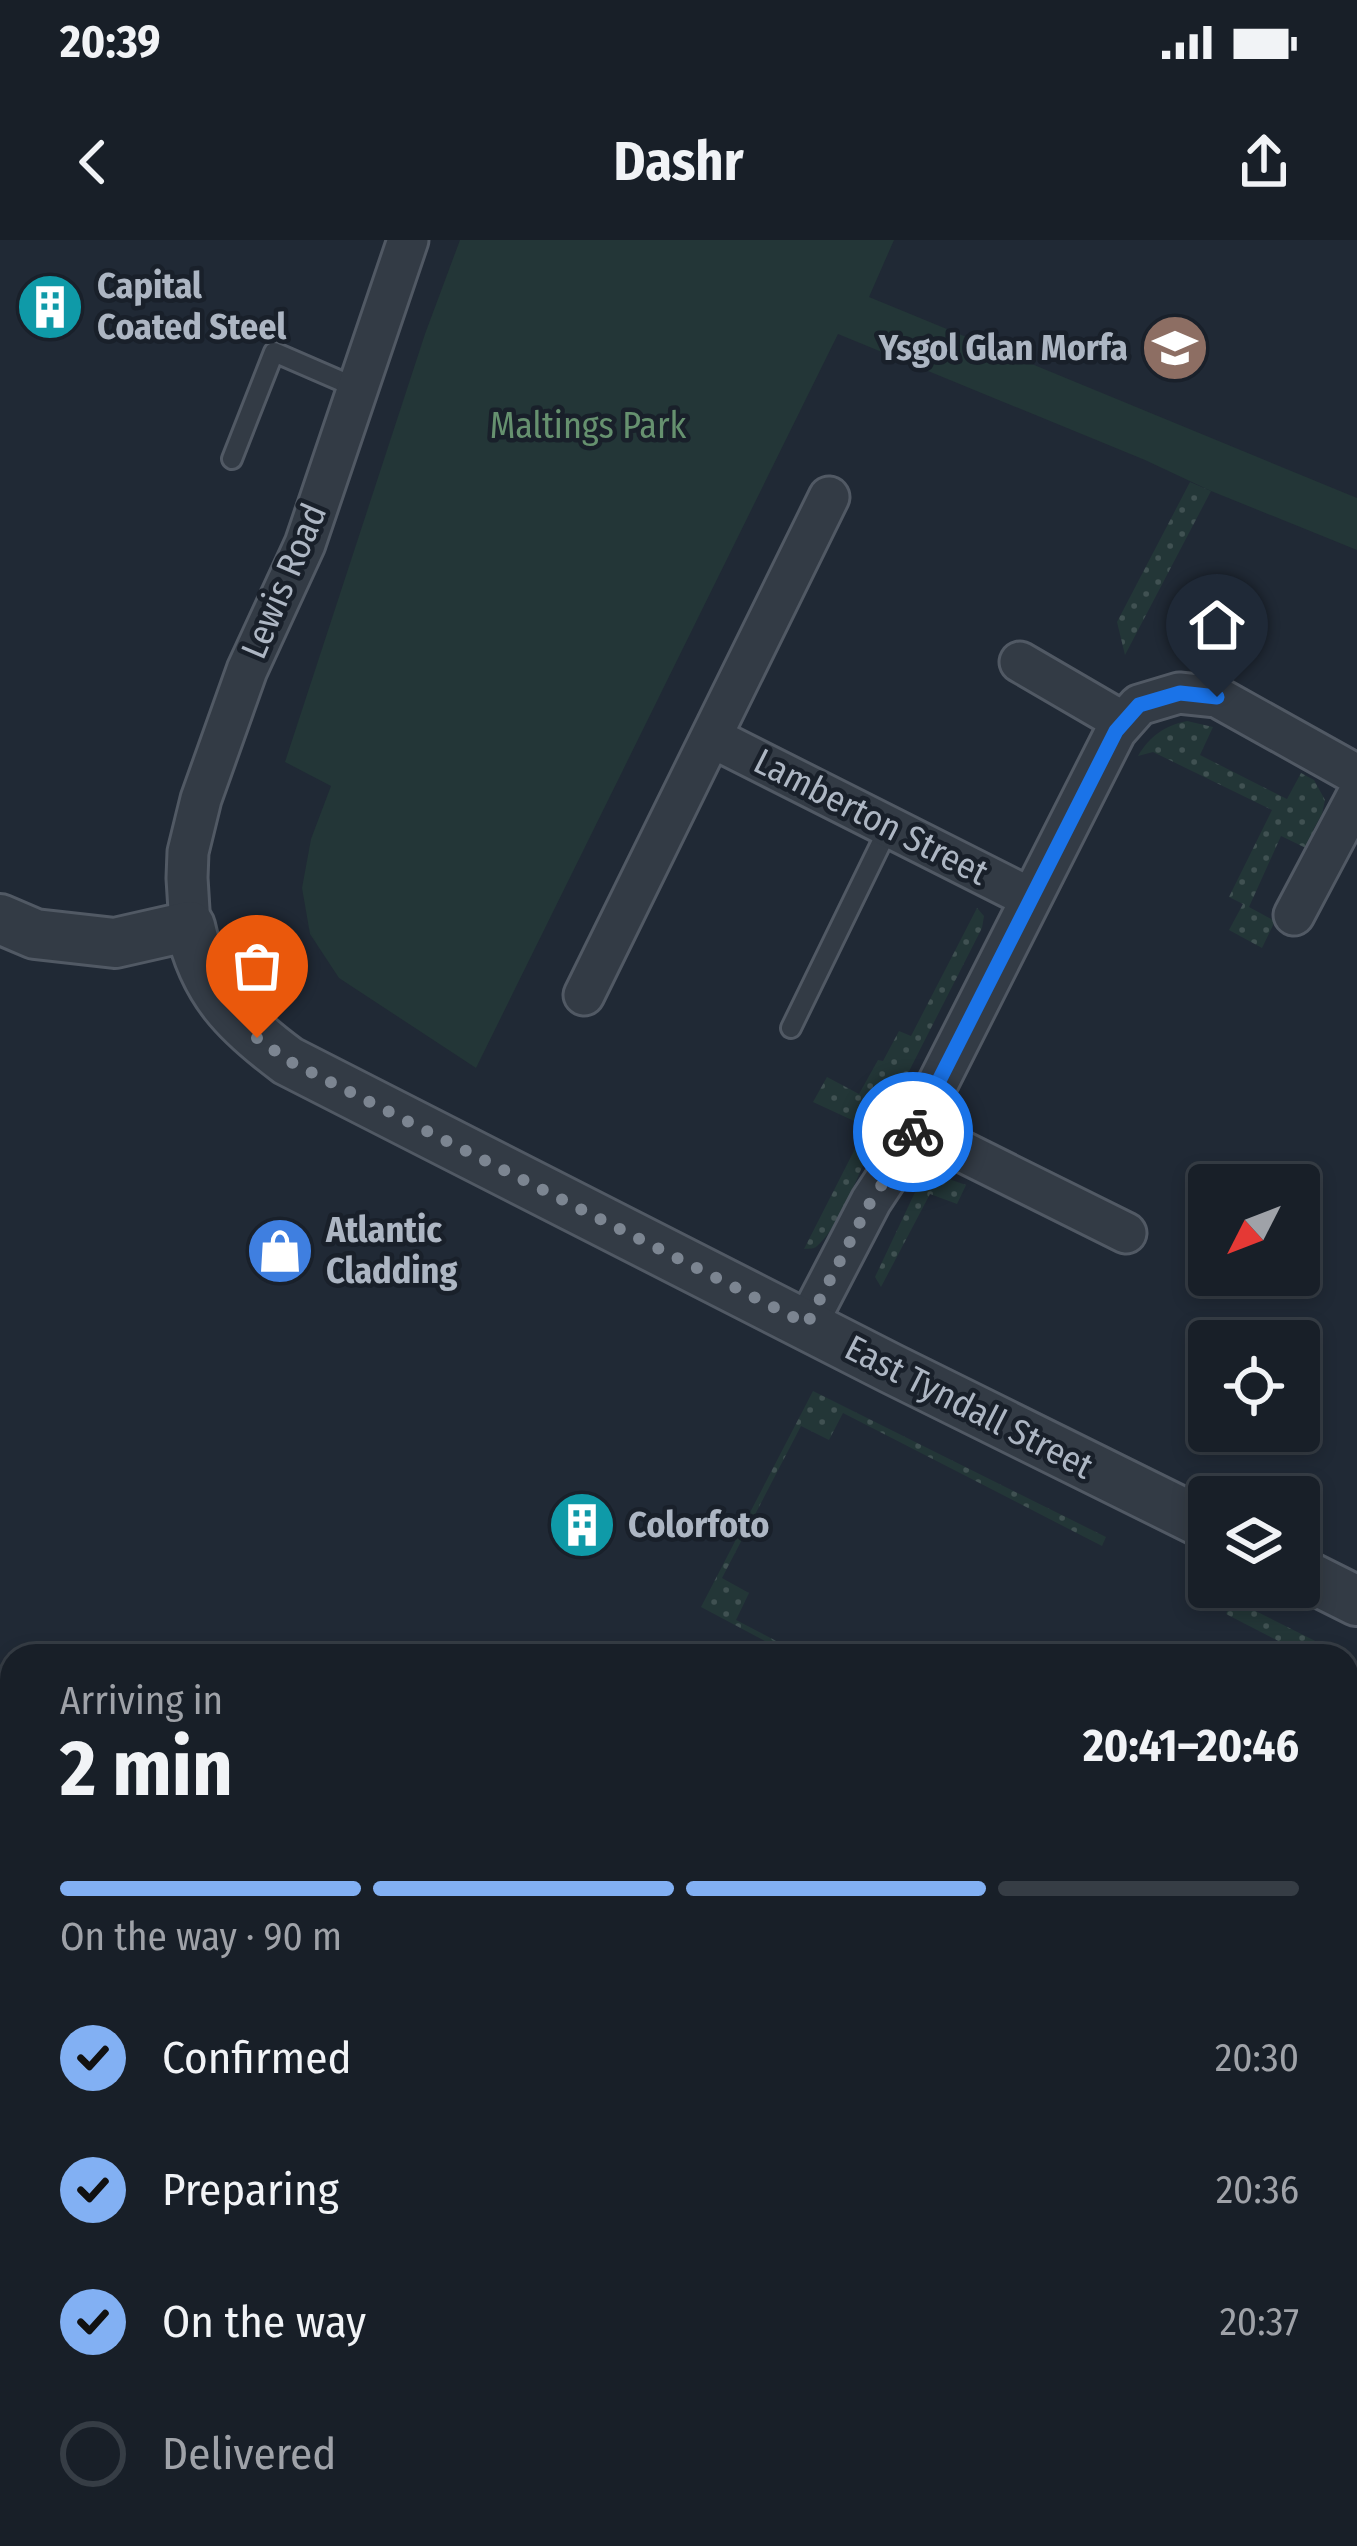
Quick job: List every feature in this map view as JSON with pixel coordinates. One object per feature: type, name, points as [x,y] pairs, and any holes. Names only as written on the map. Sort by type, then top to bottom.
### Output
[{"type":"street","name":"Lewis Road","points":[[190,926],[188,852],[201,799],[247,670],[304,544],[408,240]]},
{"type":"street","name":"Lamberton Street","points":[[584,995],[830,497]]},
{"type":"street","points":[[1020,662],[1123,722]]},
{"type":"street","points":[[807,1324],[871,1201],[902,1154],[1116,731],[1139,705],[1180,693],[1217,697],[1357,775]]},
{"type":"street","name":"Lamberton Street","points":[[711,737],[1030,898]]},
{"type":"street","points":[[1294,915],[1357,796]]},
{"type":"street","points":[[0,919],[35,934],[115,943],[190,926]]},
{"type":"street","name":"East Tyndall Street","points":[[190,926],[205,977],[226,1007],[289,1061],[1188,1515]]},
{"type":"street","points":[[915,1128],[1126,1233]]},
{"type":"street","points":[[1320,1582],[1357,1601]]},
{"type":"lane","points":[[232,459],[274,352],[357,388]]},
{"type":"lane","points":[[791,1028],[889,827]]},
{"type":"green space","name":"Maltings Park","points":[[460,240],[894,240],[869,297],[1357,498],[1357,550],[838,334],[476,1068],[339,978],[310,934],[302,888],[311,839],[331,786],[285,762]]},
{"type":"green space","points":[[1190,482],[1211,491],[1125,655],[1117,622]]},
{"type":"green space","points":[[1187,721],[1213,727],[1200,755],[1287,799],[1301,773],[1314,780],[1325,800],[1313,830],[1319,834],[1310,850],[1281,836],[1249,907],[1275,921],[1262,948],[1229,930],[1243,904],[1229,897],[1272,810],[1153,752],[1138,756],[1158,733]]},
{"type":"green space","points":[[977,908],[984,916],[982,928],[878,1132],[813,1102],[827,1077],[859,1094],[899,1031],[911,1036]]},
{"type":"green space","points":[[859,1141],[872,1146],[842,1210],[819,1245],[804,1249]]},
{"type":"green space","points":[[929,1178],[966,1185],[957,1204],[930,1194],[881,1287],[875,1277],[917,1188]]},
{"type":"green space","points":[[813,1391],[1106,1537],[1102,1546],[843,1413],[829,1440],[801,1426],[722,1578],[749,1593],[736,1620],[782,1644],[770,1644],[701,1607]]},
{"type":"green space","points":[[1228,1608],[1250,1608],[1321,1644],[1284,1644],[1226,1614]]},
{"type":"way so far","points":[[257,1038],[289,1061],[807,1324],[913,1132]]},
{"type":"place","name":"Capital Coated Steel","points":[[50,307]]},
{"type":"place","name":"Ysgol Glan Morfa","points":[[1175,348]]},
{"type":"place","name":"Atlantic Cladding","points":[[280,1251]]},
{"type":"place","name":"Colorfoto","points":[[582,1525]]},
{"type":"route","points":[[913,1132],[1116,731],[1139,705],[1180,693],[1217,697]]}]
